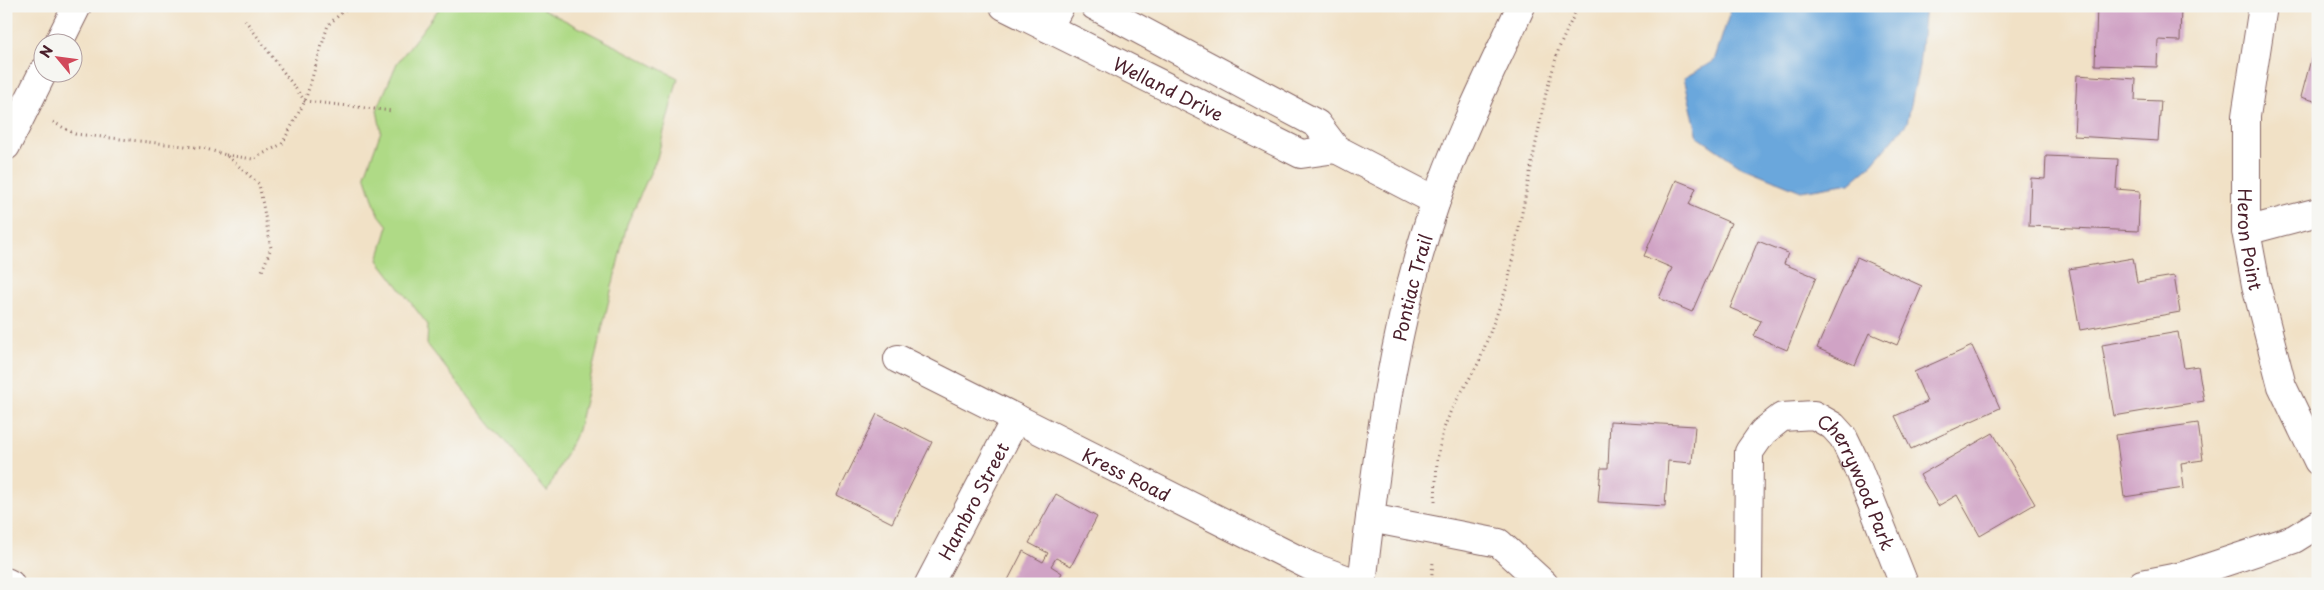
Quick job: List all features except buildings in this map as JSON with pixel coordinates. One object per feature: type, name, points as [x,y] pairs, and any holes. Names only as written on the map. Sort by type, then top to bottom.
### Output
[{"type":"street","points":[[64,32],[77,6]]},
{"type":"street","name":"Welland Drive","points":[[1004,6],[1054,17],[1301,154],[1336,149]]},
{"type":"street","points":[[1095,6],[1317,124],[1336,149],[1436,201]]},
{"type":"street","name":"Pontiac Trail","points":[[1360,584],[1380,435],[1392,367],[1410,292],[1436,201],[1521,6]]},
{"type":"street","name":"Heron Point","points":[[2263,6],[2246,116],[2246,231],[2256,285],[2282,386],[2318,461]]},
{"type":"street","points":[[6,146],[38,82]]},
{"type":"street","points":[[2246,231],[2318,212]]},
{"type":"street","name":"Kress Road","points":[[898,359],[1310,566],[1360,584]]},
{"type":"street","name":"Cherrywood Park","points":[[1748,584],[1749,452],[1763,432],[1782,417],[1814,416],[1834,426],[1843,437],[1857,466],[1904,584]]},
{"type":"street","name":"Hambro Street","points":[[929,584],[1016,418]]},
{"type":"street","points":[[1370,518],[1499,543],[1544,584]]},
{"type":"street","points":[[2142,584],[2183,576],[2294,540],[2318,524]]},
{"type":"street","points":[[6,582],[10,584]]},
{"type":"path","points":[[26,107],[75,134],[204,148],[226,155],[253,159],[282,144],[305,101],[328,25],[349,6]]},
{"type":"path","points":[[1431,584],[1436,531],[1434,514],[1437,460],[1443,431],[1451,410],[1479,362],[1508,287],[1546,93],[1559,48],[1578,6]]},
{"type":"path","points":[[245,20],[305,101],[392,111]]},
{"type":"path","points":[[226,155],[259,184],[271,248],[262,271]]},
{"type":"green space","points":[[441,6],[537,6],[678,78],[657,158],[627,224],[578,430],[547,492],[427,344],[428,325],[378,260],[388,226],[377,212],[365,175],[381,131],[377,110],[397,63]]},
{"type":"water","points":[[1732,6],[1925,6],[1919,67],[1907,123],[1871,165],[1850,183],[1801,191],[1742,167],[1698,137],[1684,78],[1714,61]]}]
